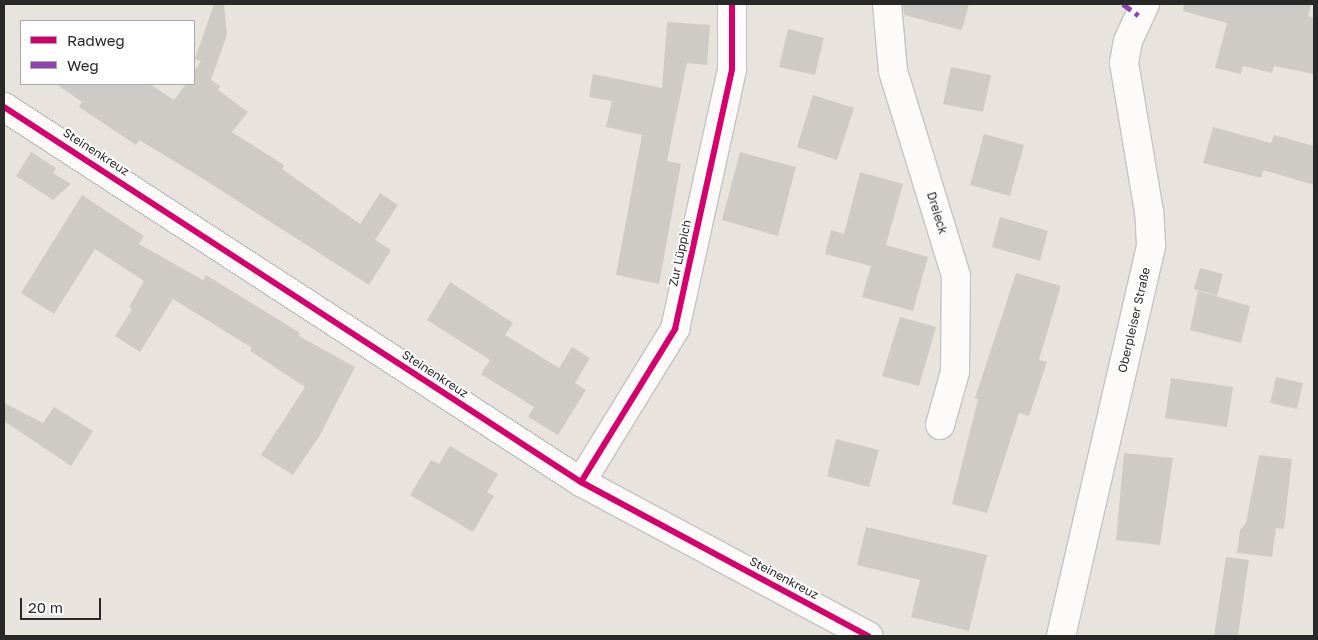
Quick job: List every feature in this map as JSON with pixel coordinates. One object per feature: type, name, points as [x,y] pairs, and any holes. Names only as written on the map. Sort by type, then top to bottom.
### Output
[{"type":"street","name":"Zur Lüppich","points":[[581,482],[675,329],[732,69],[732,4]]},
{"type":"street","name":"Dreieck","points":[[887,4],[893,71],[956,276],[955,372],[940,424]]},
{"type":"street","name":"Oberpleiser Straße","points":[[1061,636],[1151,245],[1124,63],[1128,41],[1145,4]]},
{"type":"street","name":"Steinenkreuz","points":[[4,107],[581,482],[868,636]]},
{"type":"building","points":[[214,4],[224,4],[227,35],[211,80],[220,86],[218,90],[248,112],[232,132],[284,165],[282,169],[360,224],[380,193],[398,205],[375,240],[391,250],[369,285],[139,140],[136,145],[79,107],[82,102],[57,85],[152,85],[174,100],[185,85],[195,85],[195,70],[201,61],[195,59]]},
{"type":"building","points":[[903,4],[969,4],[962,30],[904,15]]},
{"type":"building","points":[[1184,4],[1311,4],[1308,16],[1314,18],[1314,74],[1274,66],[1272,73],[1243,66],[1241,74],[1215,68],[1227,23],[1183,11]]},
{"type":"building","points":[[667,22],[710,25],[707,65],[687,63],[667,161],[681,164],[659,284],[616,275],[642,135],[606,127],[612,101],[589,97],[593,74],[662,88]]},
{"type":"building","points":[[788,29],[824,38],[815,75],[779,67]]},
{"type":"building","points":[[951,67],[991,75],[983,112],[943,104]]},
{"type":"building","points":[[813,95],[854,108],[837,160],[797,147]]},
{"type":"building","points":[[1213,127],[1271,143],[1274,135],[1314,146],[1314,185],[1263,170],[1261,178],[1203,163]]},
{"type":"building","points":[[984,134],[1024,145],[1010,196],[970,185]]},
{"type":"building","points":[[31,152],[56,168],[53,173],[71,184],[53,200],[16,176]]},
{"type":"building","points":[[740,152],[796,167],[778,236],[722,220]]},
{"type":"building","points":[[860,172],[903,184],[886,245],[928,257],[913,311],[862,297],[871,266],[825,254],[831,230],[844,234]]},
{"type":"building","points":[[82,195],[144,236],[139,244],[203,280],[206,275],[300,333],[299,336],[355,367],[320,435],[293,475],[261,455],[305,387],[250,351],[252,348],[173,299],[140,352],[115,336],[132,309],[129,307],[144,281],[95,249],[54,314],[21,293]]},
{"type":"building","points":[[1000,217],[1048,231],[1040,261],[992,247]]},
{"type":"building","points":[[1200,268],[1223,274],[1217,296],[1194,289]]},
{"type":"building","points":[[1016,273],[1061,286],[1039,360],[1047,362],[1029,416],[1019,413],[987,513],[952,504],[978,399],[975,398]]},
{"type":"building","points":[[450,282],[513,323],[505,335],[559,368],[572,347],[590,358],[575,383],[586,390],[558,435],[528,417],[534,407],[481,374],[490,360],[427,320]]},
{"type":"building","points":[[1198,291],[1250,306],[1241,343],[1190,330]]},
{"type":"building","points":[[900,317],[936,327],[919,386],[882,376]]},
{"type":"building","points":[[1276,377],[1303,383],[1297,409],[1270,403]]},
{"type":"building","points":[[1171,378],[1233,387],[1227,427],[1165,418]]},
{"type":"building","points":[[4,403],[43,423],[54,407],[93,431],[71,466],[4,421]]},
{"type":"building","points":[[836,439],[879,450],[869,487],[827,476]]},
{"type":"building","points":[[450,446],[498,474],[487,492],[494,496],[473,532],[410,495],[431,460],[439,464]]},
{"type":"building","points":[[1124,453],[1173,458],[1160,545],[1116,540]]},
{"type":"building","points":[[1259,455],[1292,459],[1284,529],[1276,528],[1272,557],[1237,553],[1240,530],[1246,523]]},
{"type":"building","points":[[866,527],[987,555],[969,631],[911,617],[920,580],[857,565]]},
{"type":"building","points":[[1226,557],[1249,560],[1238,636],[1214,636]]},
{"type":"marked path","points":[[1123,4],[1138,15]]},
{"type":"cycle path","points":[[581,482],[675,329],[732,69],[732,4]]},
{"type":"cycle path","points":[[4,107],[581,482],[868,636]]}]
